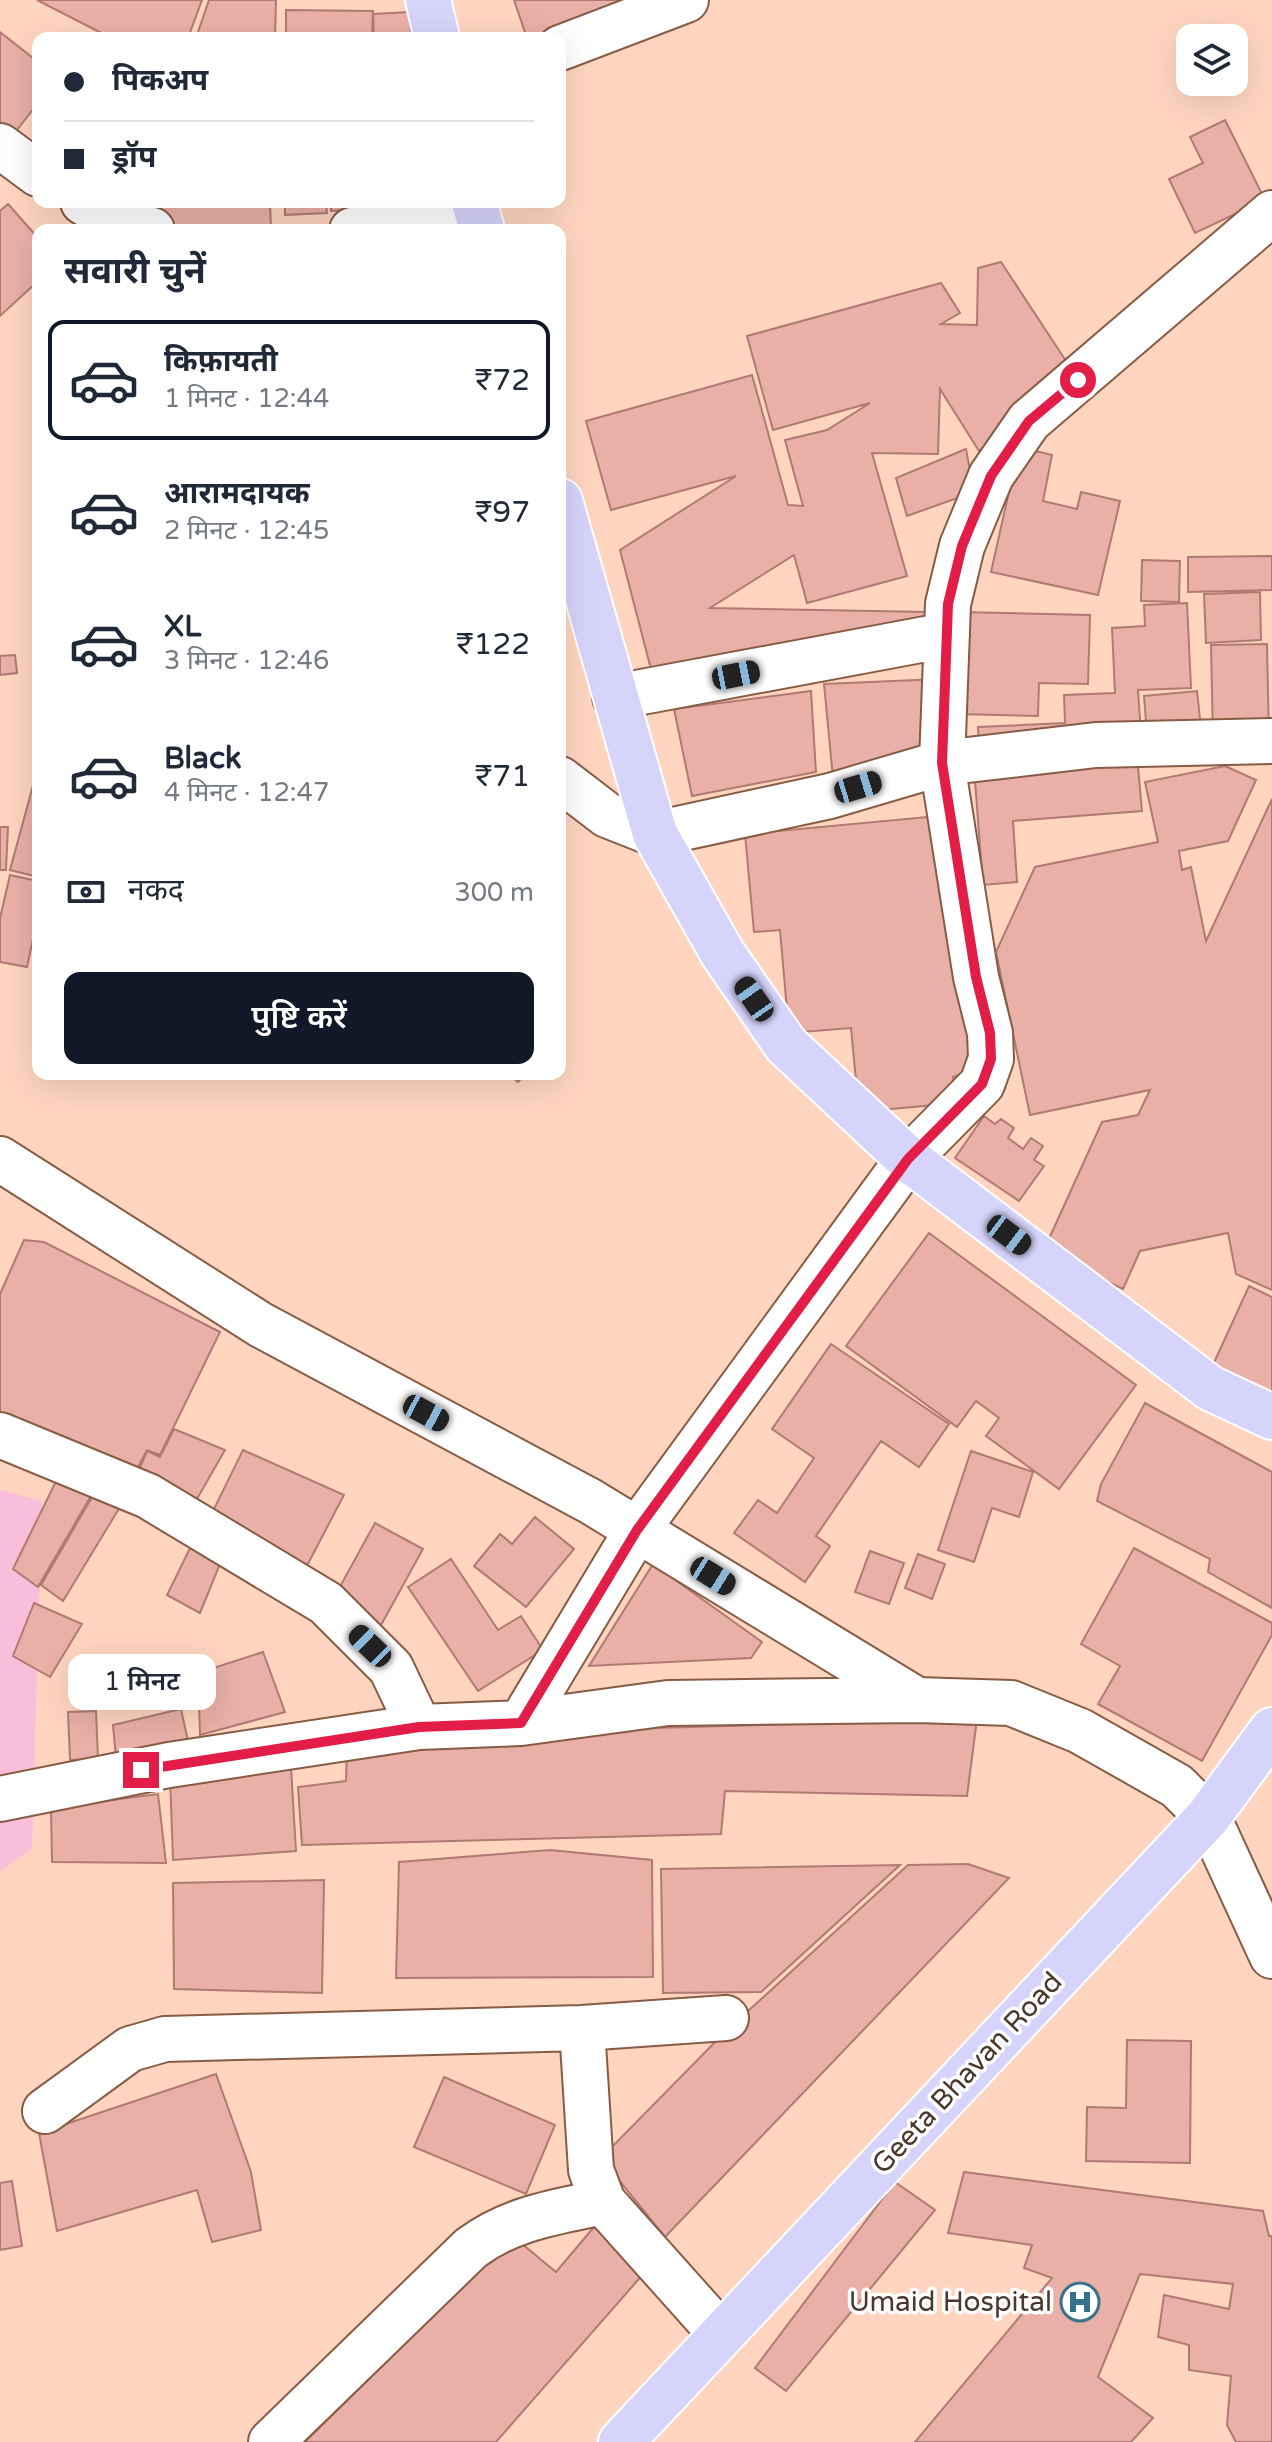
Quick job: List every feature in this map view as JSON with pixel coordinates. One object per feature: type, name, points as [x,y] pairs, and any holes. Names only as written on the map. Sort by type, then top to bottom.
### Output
[{"type":"main road","points":[[428,0],[436,32]]},
{"type":"main road","points":[[566,522],[655,834],[723,954],[786,1045],[908,1159],[1210,1388],[1272,1417]]},
{"type":"main road","name":"Geeta Bhavan Road","points":[[621,2442],[1208,1817],[1272,1730]]},
{"type":"street","points":[[566,46],[686,0]]},
{"type":"street","points":[[0,146],[32,170]]},
{"type":"street","points":[[93,208],[111,219],[130,224]]},
{"type":"street","points":[[521,1723],[637,1530],[908,1159],[982,1084],[991,1059],[990,1033],[976,977],[942,763],[948,604],[962,546],[991,476],[1029,421],[1272,213]]},
{"type":"street","points":[[399,224],[477,214]]},
{"type":"street","points":[[615,697],[947,635]]},
{"type":"street","points":[[566,784],[607,815],[655,834],[830,796],[942,763],[1096,745],[1272,741]]},
{"type":"street","points":[[0,1159],[261,1325],[590,1501],[917,1700]]},
{"type":"street","points":[[0,1435],[148,1496],[326,1603],[391,1668],[419,1727]]},
{"type":"street","points":[[0,1799],[169,1765],[419,1727],[521,1723],[668,1703],[917,1700],[1011,1703],[1125,1755],[1177,1786],[1208,1817],[1272,1956]]},
{"type":"street","points":[[45,2111],[130,2049],[165,2039],[582,2028],[726,2018]]},
{"type":"street","points":[[582,2028],[591,2170],[603,2202],[721,2334]]},
{"type":"street","points":[[271,2442],[471,2248],[496,2230],[529,2217],[603,2202]]},
{"type":"shaded area","points":[[0,1490],[42,1501],[32,1848],[0,1872]]},
{"type":"building","points":[[37,0],[202,0],[190,32],[99,32]]},
{"type":"building","points":[[209,0],[276,0],[275,32],[198,32]]},
{"type":"building","points":[[514,0],[642,0],[550,32],[525,32]]},
{"type":"building","points":[[286,10],[373,11],[372,32],[286,32]]},
{"type":"building","points":[[410,12],[411,32],[374,32],[373,14]]},
{"type":"building","points":[[0,32],[32,57],[32,111],[13,135],[0,124]]},
{"type":"building","points":[[1225,120],[1265,200],[1195,233],[1169,179],[1203,163],[1190,137]]},
{"type":"building","points":[[8,204],[32,231],[32,287],[0,316],[0,211]]},
{"type":"building","points":[[151,208],[270,208],[271,224],[153,224]]},
{"type":"building","points":[[285,208],[327,208],[327,213],[285,215]]},
{"type":"building","points":[[331,208],[378,208],[378,209],[331,211]]},
{"type":"building","points":[[1001,262],[1072,370],[979,451],[940,389],[938,454],[872,453],[907,576],[807,603],[794,555],[710,608],[928,612],[928,627],[652,673],[620,550],[736,476],[611,510],[586,421],[752,375],[788,505],[803,506],[785,440],[827,430],[870,403],[773,430],[747,336],[941,283],[960,313],[941,324],[977,325],[978,268]]},
{"type":"building","points":[[1019,447],[1052,455],[1043,501],[1077,509],[1081,492],[1120,501],[1098,595],[991,572]]},
{"type":"building","points":[[966,449],[974,492],[907,516],[896,478]]},
{"type":"building","points":[[1272,556],[1272,590],[1188,592],[1188,557]]},
{"type":"building","points":[[1142,560],[1180,561],[1179,602],[1141,601]]},
{"type":"building","points":[[1260,592],[1261,640],[1206,643],[1204,594]]},
{"type":"building","points":[[1187,603],[1191,688],[1138,690],[1141,734],[979,752],[978,727],[1065,723],[1064,695],[1115,693],[1112,628],[1145,626],[1144,605]]},
{"type":"building","points":[[961,612],[1090,615],[1088,684],[1039,683],[1038,716],[958,714]]},
{"type":"building","points":[[1267,644],[1269,739],[1213,740],[1211,645]]},
{"type":"building","points":[[15,655],[17,673],[0,675],[0,656]]},
{"type":"building","points":[[939,679],[928,757],[833,778],[824,684]]},
{"type":"building","points":[[811,691],[816,772],[692,796],[674,709]]},
{"type":"building","points":[[1197,691],[1201,728],[1147,734],[1144,696]]},
{"type":"building","points":[[1137,756],[1142,811],[1013,821],[1017,882],[983,885],[974,768]]},
{"type":"building","points":[[1225,766],[1256,780],[1228,841],[1179,851],[1182,870],[1191,867],[1206,941],[1272,799],[1272,1290],[1236,1274],[1228,1233],[1140,1251],[1123,1289],[1043,1252],[1102,1122],[1138,1115],[1150,1090],[1030,1115],[996,952],[1035,867],[1158,842],[1145,782]]},
{"type":"building","points":[[32,789],[32,876],[10,870]]},
{"type":"building","points":[[938,816],[976,1069],[953,1077],[956,1103],[859,1112],[851,1028],[789,1033],[780,930],[754,932],[745,834]]},
{"type":"building","points":[[0,827],[8,827],[6,870],[0,870]]},
{"type":"building","points":[[10,875],[32,880],[32,944],[27,967],[0,962],[0,918]]},
{"type":"building","points":[[984,1116],[995,1124],[1001,1119],[1014,1128],[1008,1138],[1023,1149],[1031,1138],[1043,1146],[1034,1160],[1044,1166],[1019,1201],[955,1158]]},
{"type":"building","points":[[929,1233],[1136,1385],[1059,1489],[986,1436],[999,1418],[976,1401],[957,1427],[846,1346]]},
{"type":"building","points":[[24,1240],[44,1242],[220,1332],[160,1455],[147,1450],[129,1484],[0,1423],[0,1294]]},
{"type":"building","points":[[1249,1286],[1272,1297],[1272,1394],[1212,1367]]},
{"type":"building","points":[[831,1344],[949,1424],[919,1467],[881,1441],[816,1536],[830,1546],[805,1582],[734,1533],[758,1500],[777,1513],[814,1458],[772,1429]]},
{"type":"building","points":[[1145,1403],[1272,1472],[1272,1608],[1208,1572],[1210,1559],[1097,1501],[1101,1484]]},
{"type":"building","points":[[174,1429],[225,1450],[189,1513],[134,1482],[147,1451],[160,1457]]},
{"type":"building","points":[[243,1450],[344,1495],[301,1577],[207,1523]]},
{"type":"building","points":[[971,1451],[1033,1472],[1019,1517],[992,1508],[974,1562],[938,1550]]},
{"type":"building","points":[[63,1467],[99,1482],[38,1587],[13,1569]]},
{"type":"building","points":[[99,1485],[126,1497],[63,1601],[41,1585]]},
{"type":"building","points":[[535,1517],[574,1549],[526,1607],[474,1566],[500,1534],[512,1544]]},
{"type":"building","points":[[375,1523],[423,1549],[380,1627],[332,1601]]},
{"type":"building","points":[[193,1542],[222,1559],[200,1613],[167,1595]]},
{"type":"building","points":[[1134,1548],[1272,1623],[1272,1635],[1202,1761],[1098,1704],[1120,1666],[1081,1644]]},
{"type":"building","points":[[870,1551],[904,1563],[889,1604],[855,1592]]},
{"type":"building","points":[[918,1554],[945,1564],[932,1599],[905,1588]]},
{"type":"building","points":[[451,1559],[498,1630],[521,1616],[543,1650],[478,1691],[408,1587]]},
{"type":"building","points":[[653,1564],[762,1642],[751,1658],[589,1666]]},
{"type":"building","points":[[34,1603],[82,1624],[50,1677],[13,1656]]},
{"type":"building","points":[[263,1652],[285,1712],[200,1735],[198,1673]]},
{"type":"building","points":[[181,1709],[188,1741],[116,1758],[113,1725]]},
{"type":"building","points":[[96,1711],[98,1759],[70,1760],[68,1712]]},
{"type":"building","points":[[977,1719],[967,1796],[725,1791],[721,1834],[302,1845],[298,1787],[346,1781],[347,1750],[581,1730]]},
{"type":"building","points":[[291,1767],[296,1851],[173,1860],[170,1777]]},
{"type":"building","points":[[158,1794],[166,1863],[52,1862],[51,1808]]},
{"type":"building","points":[[550,1850],[652,1860],[653,1977],[396,1978],[399,1862]]},
{"type":"building","points":[[968,1864],[1009,1878],[665,2237],[601,2158],[724,2033],[908,1865]]},
{"type":"building","points":[[900,1865],[761,1992],[663,1993],[661,1869]]},
{"type":"building","points":[[324,1880],[322,1993],[174,1989],[173,1883]]},
{"type":"building","points":[[1127,2040],[1191,2041],[1190,2163],[1086,2161],[1087,2107],[1126,2108]]},
{"type":"building","points":[[216,2074],[251,2172],[261,2230],[212,2242],[197,2190],[57,2231],[39,2133]]},
{"type":"building","points":[[444,2077],[555,2125],[526,2194],[414,2147]]},
{"type":"building","name":"Umaid Hospital","points":[[964,2172],[1263,2211],[1269,2236],[1272,2236],[1272,2442],[1236,2442],[1227,2425],[1231,2376],[1189,2370],[1189,2345],[1158,2337],[1164,2295],[1229,2309],[1233,2284],[1140,2274],[1098,2377],[1153,2418],[1131,2442],[915,2442],[1052,2278],[1024,2268],[1032,2245],[948,2233]]},
{"type":"building","points":[[12,2181],[22,2246],[0,2250],[0,2183]]},
{"type":"building","points":[[895,2182],[935,2210],[786,2391],[755,2368]]},
{"type":"building","points":[[594,2227],[645,2272],[496,2442],[305,2442],[475,2275],[510,2234],[556,2272]]},
{"type":"place","name":"Umaid Hospital","points":[[1080,2302]]},
{"type":"route","points":[[141,1770],[419,1727],[521,1723],[637,1530],[908,1159],[982,1084],[991,1059],[990,1033],[976,977],[942,763],[948,604],[962,546],[991,476],[1029,421],[1078,380]]}]
